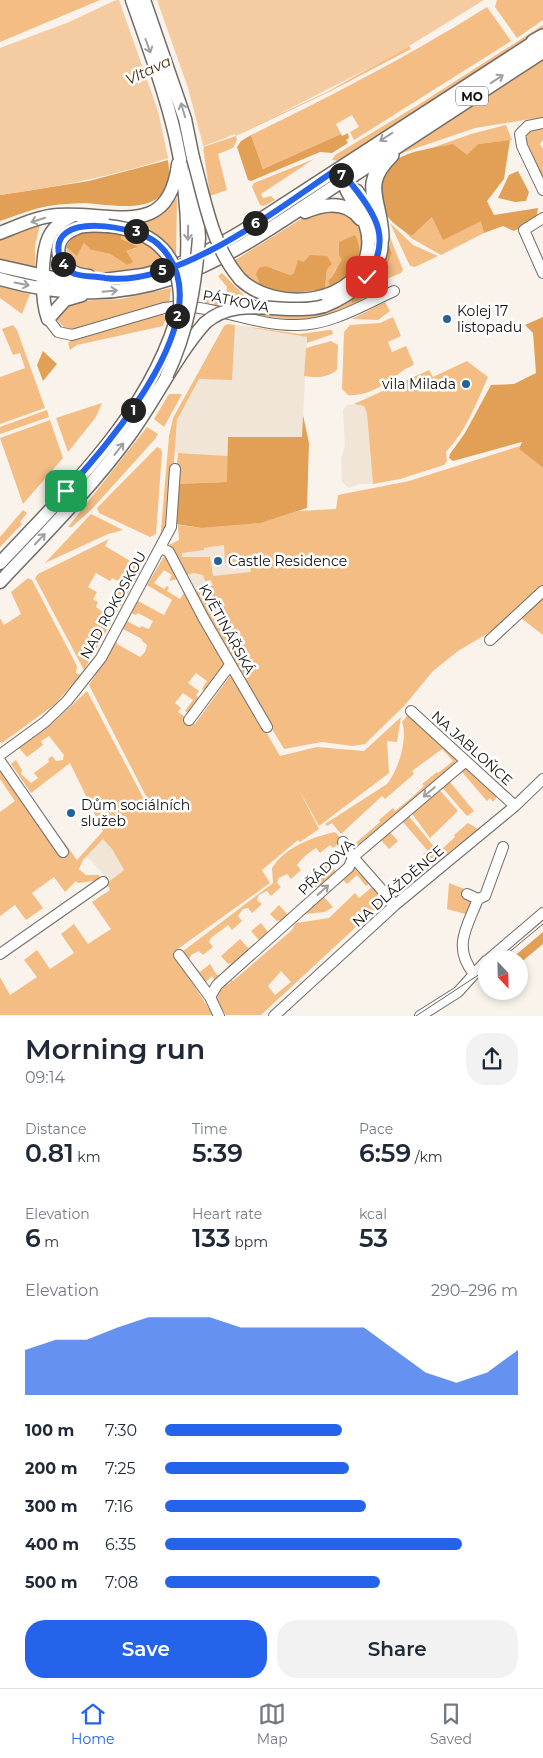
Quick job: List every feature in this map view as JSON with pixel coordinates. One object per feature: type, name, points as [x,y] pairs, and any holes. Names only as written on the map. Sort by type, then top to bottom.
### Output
[{"type":"highway","name":"MO","points":[[341,174],[412,135],[540,43]]},
{"type":"highway","points":[[374,237],[380,220],[373,196],[375,177],[384,162],[412,135]]},
{"type":"main road","points":[[0,563],[121,428],[158,368],[180,307],[185,272],[188,225],[185,185],[179,149],[163,88],[132,0]]},
{"type":"main road","points":[[144,0],[180,102],[217,242],[229,266],[254,290],[272,298],[322,301]]},
{"type":"main road","name":"MO","points":[[114,279],[160,270],[201,255],[341,174],[540,43]]},
{"type":"main road","points":[[114,279],[73,273],[64,266],[59,254],[62,239],[71,230],[142,216],[164,204],[175,186],[179,149]]},
{"type":"main road","points":[[167,375],[184,331],[196,272],[199,223],[194,158]]},
{"type":"main road","points":[[0,582],[104,468],[139,422],[167,375],[206,323],[226,311],[253,307],[298,310],[348,294],[367,277],[378,259],[370,210],[353,186],[341,174]]},
{"type":"main road","name":"MO","points":[[47,285],[92,292],[138,288],[178,278],[216,261],[280,222],[341,174]]},
{"type":"main road","points":[[280,222],[318,207],[336,205],[346,208],[357,216],[374,237]]},
{"type":"main road","points":[[0,233],[52,216],[77,215],[109,221],[142,233],[161,246],[177,275],[180,307]]},
{"type":"main road","points":[[48,319],[46,247],[51,232],[64,220],[77,215]]},
{"type":"main road","points":[[0,266],[47,285]]},
{"type":"main road","points":[[0,279],[47,285],[114,279]]},
{"type":"main road","points":[[48,319],[65,300],[92,292]]},
{"type":"street","points":[[543,123],[528,126],[520,134],[522,146],[543,190]]},
{"type":"street","points":[[543,218],[524,230],[543,273]]},
{"type":"street","name":"PÁTKOVA","points":[[48,319],[58,332],[72,335],[164,308],[182,306],[296,325],[320,322],[338,316],[394,291]]},
{"type":"street","name":"NAD ROKOSKOU","points":[[0,755],[45,722],[83,684],[101,658],[171,527],[175,469]]},
{"type":"street","name":"KVĚTINÁŘSKÁ","points":[[161,548],[169,552],[230,665],[267,727]]},
{"type":"street","points":[[490,640],[543,591]]},
{"type":"street","points":[[189,720],[230,665]]},
{"type":"street","name":"NA JABLOŇCE","points":[[411,711],[515,806]]},
{"type":"street","points":[[0,761],[63,852]]},
{"type":"street","name":"PŘÁDOVA","points":[[210,997],[217,985],[349,867],[353,857],[466,761]]},
{"type":"street","name":"NA DLÁŽDĚNCE","points":[[274,1016],[395,905],[515,806],[543,779]]},
{"type":"street","points":[[343,842],[353,857],[395,905]]},
{"type":"street","points":[[474,974],[467,965],[462,951],[463,939],[478,899],[485,896],[503,848]]},
{"type":"street","points":[[0,954],[102,882]]},
{"type":"street","points":[[467,894],[478,899]]},
{"type":"street","points":[[500,950],[543,913]]},
{"type":"street","points":[[180,955],[210,997],[220,1016]]},
{"type":"street","points":[[420,1016],[458,992],[478,970]]},
{"type":"shaded area","points":[[0,0],[100,0],[0,42]]},
{"type":"shaded area","points":[[497,0],[543,0],[543,20],[517,38],[495,7]]},
{"type":"shaded area","points":[[487,7],[511,41],[354,140],[350,132],[359,127],[352,115],[336,124],[341,134],[263,169],[251,135],[371,74]]},
{"type":"shaded area","points":[[543,25],[543,29],[509,53],[340,161],[332,160],[335,155],[418,105]]},
{"type":"shaded area","points":[[409,46],[411,49],[331,91],[240,134],[327,92]]},
{"type":"shaded area","points":[[543,60],[543,117],[475,128],[396,155]]},
{"type":"shaded area","points":[[506,125],[512,140],[478,144],[467,156],[457,148],[423,151],[471,134]]},
{"type":"shaded area","points":[[543,127],[543,140],[540,144],[543,149],[543,183],[526,146],[525,138],[529,131]]},
{"type":"shaded area","points":[[348,133],[349,138],[346,140],[348,143],[332,153],[320,152],[251,181],[248,180],[237,147],[241,141],[251,135],[263,169],[341,134],[342,136]]},
{"type":"shaded area","points":[[236,136],[237,140],[233,148],[218,154],[227,190],[210,196],[203,147]]},
{"type":"shaded area","points":[[510,140],[504,179],[487,201],[494,215],[538,208],[536,219],[514,231],[503,226],[484,233],[481,221],[443,240],[432,217],[412,236],[388,217],[380,195],[382,180],[389,166],[401,157],[453,144],[467,155],[478,144]]},
{"type":"shaded area","points":[[314,159],[261,194],[263,198],[271,196],[275,200],[264,206],[260,205],[252,187],[254,183]]},
{"type":"shaded area","points":[[168,160],[168,179],[164,192],[155,200],[130,206],[86,203],[55,205],[34,209],[0,221],[0,195],[89,181]]},
{"type":"shaded area","points":[[518,171],[529,192],[526,201],[515,202],[498,198],[509,175]]},
{"type":"shaded area","points":[[177,198],[176,261],[128,223],[143,221],[161,213]]},
{"type":"shaded area","points":[[339,209],[361,231],[362,252],[346,258],[337,266],[328,281],[330,287],[325,289],[327,269],[290,275],[272,268],[261,287],[250,281],[232,262],[309,214]]},
{"type":"shaded area","points":[[382,217],[403,270],[401,273],[379,282],[392,253]]},
{"type":"shaded area","points":[[432,217],[482,221],[484,233],[441,255],[411,238],[401,228],[412,236]]},
{"type":"shaded area","points":[[390,223],[413,245],[438,256],[415,267],[410,266]]},
{"type":"shaded area","points":[[40,225],[35,246],[35,268],[0,261],[0,238]]},
{"type":"shaded area","points":[[384,230],[392,253],[376,293],[352,303],[351,298],[359,291]]},
{"type":"shaded area","points":[[92,231],[121,233],[121,239],[138,247],[126,251],[133,262],[127,265],[110,254],[91,250],[84,243],[77,256],[66,247],[73,236]]},
{"type":"shaded area","points":[[121,233],[146,244],[166,264],[114,272],[99,272],[75,266],[68,260],[66,247],[77,255],[84,243],[91,250],[110,254],[127,265],[125,251],[137,248],[121,239]]},
{"type":"shaded area","points":[[355,235],[360,252],[355,266],[351,272],[330,287],[328,281],[342,260],[339,255],[339,242]]},
{"type":"shaded area","points":[[310,255],[327,256],[332,264],[327,269],[325,289],[288,294],[261,287],[256,274],[259,268],[266,266],[290,275],[294,273],[298,260],[304,262]]},
{"type":"shaded area","points":[[222,273],[252,303],[220,309],[201,305],[205,289],[207,295],[213,299],[219,299],[225,295],[227,287],[218,276]]},
{"type":"shaded area","points":[[0,287],[30,294],[22,314],[0,298]]},
{"type":"shaded area","points":[[171,288],[169,304],[75,330],[66,329],[57,320],[58,312],[75,301],[121,299]]},
{"type":"shaded area","points":[[376,293],[330,316],[304,321],[247,314],[311,315],[351,298],[352,302]]},
{"type":"shaded area","points":[[385,302],[390,311],[378,320],[352,319]]},
{"type":"shaded area","points":[[163,314],[166,318],[163,326],[77,345],[70,350],[68,343],[71,340]]},
{"type":"shaded area","points":[[393,317],[401,336],[388,342],[392,352],[406,346],[414,364],[370,392],[348,395],[342,389],[344,332],[350,325],[380,323]]},
{"type":"shaded area","points":[[543,317],[543,468],[519,449],[522,442],[453,461],[449,458],[450,454],[465,433],[491,385],[514,384],[536,373],[533,333],[525,325]]},
{"type":"shaded area","points":[[228,324],[300,334],[332,330],[333,334],[307,343],[307,337],[235,325],[232,380],[199,379],[177,420],[170,517],[160,542],[169,436],[173,418],[224,326]]},
{"type":"shaded area","points":[[13,325],[17,330],[45,408],[0,424],[0,377],[25,368],[20,353],[13,355],[2,329]]},
{"type":"shaded area","points":[[235,325],[307,337],[302,437],[228,437],[228,456],[175,453],[177,420],[199,379]]},
{"type":"shaded area","points":[[331,341],[338,345],[337,370],[322,377],[304,376],[306,348]]},
{"type":"shaded area","points":[[43,351],[57,364],[43,381],[37,365]]},
{"type":"shaded area","points":[[467,361],[488,377],[465,426],[446,452],[447,461],[444,465],[400,479],[373,484],[367,414],[364,406],[354,404],[429,370],[433,377]]},
{"type":"shaded area","points":[[169,394],[182,394],[164,427],[154,419]]},
{"type":"shaded area","points":[[102,403],[96,417],[68,452],[56,418]]},
{"type":"shaded area","points":[[347,405],[364,406],[367,414],[373,484],[359,484],[349,488],[342,482],[341,458],[345,446],[343,410]]},
{"type":"shaded area","points":[[47,410],[49,417],[0,434],[0,427]]},
{"type":"shaded area","points":[[303,415],[309,443],[307,508],[261,523],[202,528],[175,524],[175,484],[227,482],[228,437],[302,437]]},
{"type":"shaded area","points":[[50,420],[63,458],[23,504],[0,438]]},
{"type":"shaded area","points":[[147,427],[158,434],[155,439],[91,510],[72,527],[68,527]]},
{"type":"shaded area","points":[[520,446],[519,449],[543,468],[543,585],[495,629],[458,651],[433,671],[405,705],[365,744],[353,746],[322,742],[284,749],[211,628],[169,545],[179,540],[178,525],[202,528],[261,523],[298,511],[336,509],[338,495],[409,481]],"holes":[[[224,545],[225,563],[250,560],[251,572],[213,576],[210,557],[182,557],[182,553]],[[194,573],[203,575],[205,581],[211,580],[213,585],[194,590],[186,575]]]},
{"type":"shaded area","points":[[157,447],[162,452],[156,534],[150,537],[99,513],[97,508]]},
{"type":"shaded area","points":[[178,453],[228,456],[228,482],[175,484]]},
{"type":"shaded area","points":[[23,510],[27,513],[20,522],[22,524],[0,547],[0,537]]},
{"type":"shaded area","points":[[91,514],[123,530],[108,534],[45,563]]},
{"type":"shaded area","points":[[261,523],[268,549],[269,610],[211,628],[169,545],[202,528]]},
{"type":"shaded area","points":[[109,539],[105,546],[142,568],[130,588],[112,578],[110,581],[96,573],[88,587],[97,592],[93,599],[98,602],[96,607],[108,616],[120,600],[112,595],[116,588],[121,587],[129,591],[84,670],[35,578],[38,574]]},
{"type":"shaded area","points":[[166,553],[227,663],[206,691],[202,689],[207,681],[196,673],[188,683],[199,691],[196,695],[200,699],[189,714],[185,711],[193,700],[183,693],[175,703],[181,708],[178,712],[195,724],[232,673],[280,756],[317,747],[364,751],[401,717],[397,742],[387,741],[389,773],[319,826],[298,788],[319,829],[300,842],[298,840],[262,870],[270,883],[173,953],[213,1015],[0,1015],[0,977],[10,995],[37,977],[24,960],[37,950],[50,969],[74,953],[61,934],[74,924],[88,944],[111,929],[92,902],[110,890],[107,883],[124,870],[112,849],[103,839],[83,860],[79,869],[86,875],[99,875],[100,880],[78,883],[76,881],[65,892],[54,877],[32,893],[43,908],[26,920],[15,905],[0,916],[0,812],[15,801],[0,779],[0,770],[52,845],[64,842],[77,860],[103,831],[70,763],[31,793],[11,764],[16,760],[22,770],[21,774],[31,783],[38,778],[34,773],[49,762],[48,759],[52,756],[56,761],[63,760],[64,755],[49,736],[41,741],[43,745],[27,757],[19,748],[52,724],[87,691],[147,805],[150,804],[89,685],[117,641],[117,644],[140,657],[145,652],[147,645],[142,639],[123,629],[127,621],[140,628],[141,626],[149,629],[153,621],[138,613],[136,615],[131,613],[138,601],[164,615],[172,600],[147,585]],"holes":[[[164,570],[172,575],[169,581],[177,579],[184,593],[180,599],[167,591],[169,587],[167,586],[164,589],[154,583]]]},
{"type":"shaded area","points":[[28,578],[32,580],[77,666],[76,673],[81,675],[54,705],[2,743],[0,742],[0,618],[4,625],[21,614],[11,592]]},
{"type":"shaded area","points":[[543,595],[543,635],[521,618],[527,613],[525,611]]},
{"type":"shaded area","points":[[408,715],[456,759],[455,764],[353,849],[351,847],[380,822],[379,820],[393,808],[395,811],[414,796],[424,786],[422,784],[453,761],[442,749],[412,771],[414,774],[385,799],[382,796],[341,834],[332,823],[327,826],[325,824],[387,784],[399,762],[404,736],[402,722]]},
{"type":"shaded area","points":[[467,767],[499,794],[493,802],[490,798],[487,801],[462,772],[450,782],[474,811],[467,816],[440,785]]},
{"type":"shaded area","points":[[438,788],[458,811],[430,838],[410,811]]},
{"type":"shaded area","points":[[407,814],[441,855],[443,852],[441,850],[468,823],[478,829],[415,879],[432,864],[423,853],[427,853],[427,850],[402,821],[390,832],[398,841],[389,849],[379,838]]},
{"type":"shaded area","points":[[335,832],[343,840],[333,848],[330,845],[320,853],[316,848],[310,852],[297,865],[301,870],[291,879],[287,874],[279,878],[277,883],[281,887],[271,896],[267,891],[259,895],[257,900],[262,904],[252,913],[248,908],[243,909],[238,916],[242,921],[232,930],[228,925],[211,938],[209,942],[213,947],[203,955],[199,951],[191,955],[189,960],[200,972],[210,964],[217,975],[220,975],[231,963],[228,964],[221,956],[240,939],[249,949],[259,940],[251,931],[261,923],[268,932],[280,920],[277,921],[270,914],[279,905],[288,915],[292,913],[210,986],[215,981],[212,976],[204,984],[182,952],[273,883],[272,868],[284,854],[309,840]]},
{"type":"shaded area","points":[[103,839],[112,849],[124,870],[107,883],[101,871],[86,856]]},
{"type":"shaded area","points":[[328,863],[336,872],[317,889],[318,886],[316,887],[309,879]]},
{"type":"shaded area","points":[[355,869],[369,884],[366,886],[357,875],[347,884],[342,879],[323,896],[333,907],[325,912],[304,914],[304,910],[312,906],[311,904],[346,874]]},
{"type":"shaded area","points":[[449,883],[467,890],[472,902],[469,915],[447,909]]},
{"type":"shaded area","points":[[372,887],[384,901],[261,1015],[226,1015],[216,1000],[220,990],[229,984],[231,980],[233,981],[292,930],[296,923],[329,918],[355,893],[359,898]],"holes":[[[281,971],[291,982],[275,995],[268,986]]]},
{"type":"shaded area","points":[[543,932],[543,944],[528,956],[528,950],[522,950]]},
{"type":"water","name":"Vltava","points":[[116,0],[484,0],[391,57],[236,136],[235,134],[178,155],[120,172],[61,185],[0,195],[0,48],[69,22]]},
{"type":"pier","points":[[119,0],[157,0],[188,88],[204,149],[169,162],[158,111]]},
{"type":"tram line","points":[[512,950],[543,924]]},
{"type":"tram line","points":[[416,1016],[478,975]]},
{"type":"place","name":"Kolej 17 listopadu","points":[[447,319]]},
{"type":"place","name":"vila Milada","points":[[466,384]]},
{"type":"place","name":"Castle Residence","points":[[218,561]]},
{"type":"place","name":"Dům sociálních služeb","points":[[71,813]]},
{"type":"route","points":[[66,491],[121,428],[147,389],[158,368],[180,307],[177,275],[174,268],[171,261],[169,257],[155,241],[138,232],[120,227],[93,225],[80,227],[68,232],[60,242],[59,254],[60,260],[70,272],[79,275],[114,279],[169,268],[181,263],[201,255],[228,240],[337,169],[344,180],[353,186],[370,210],[379,230],[381,238],[378,259],[367,277]]}]
